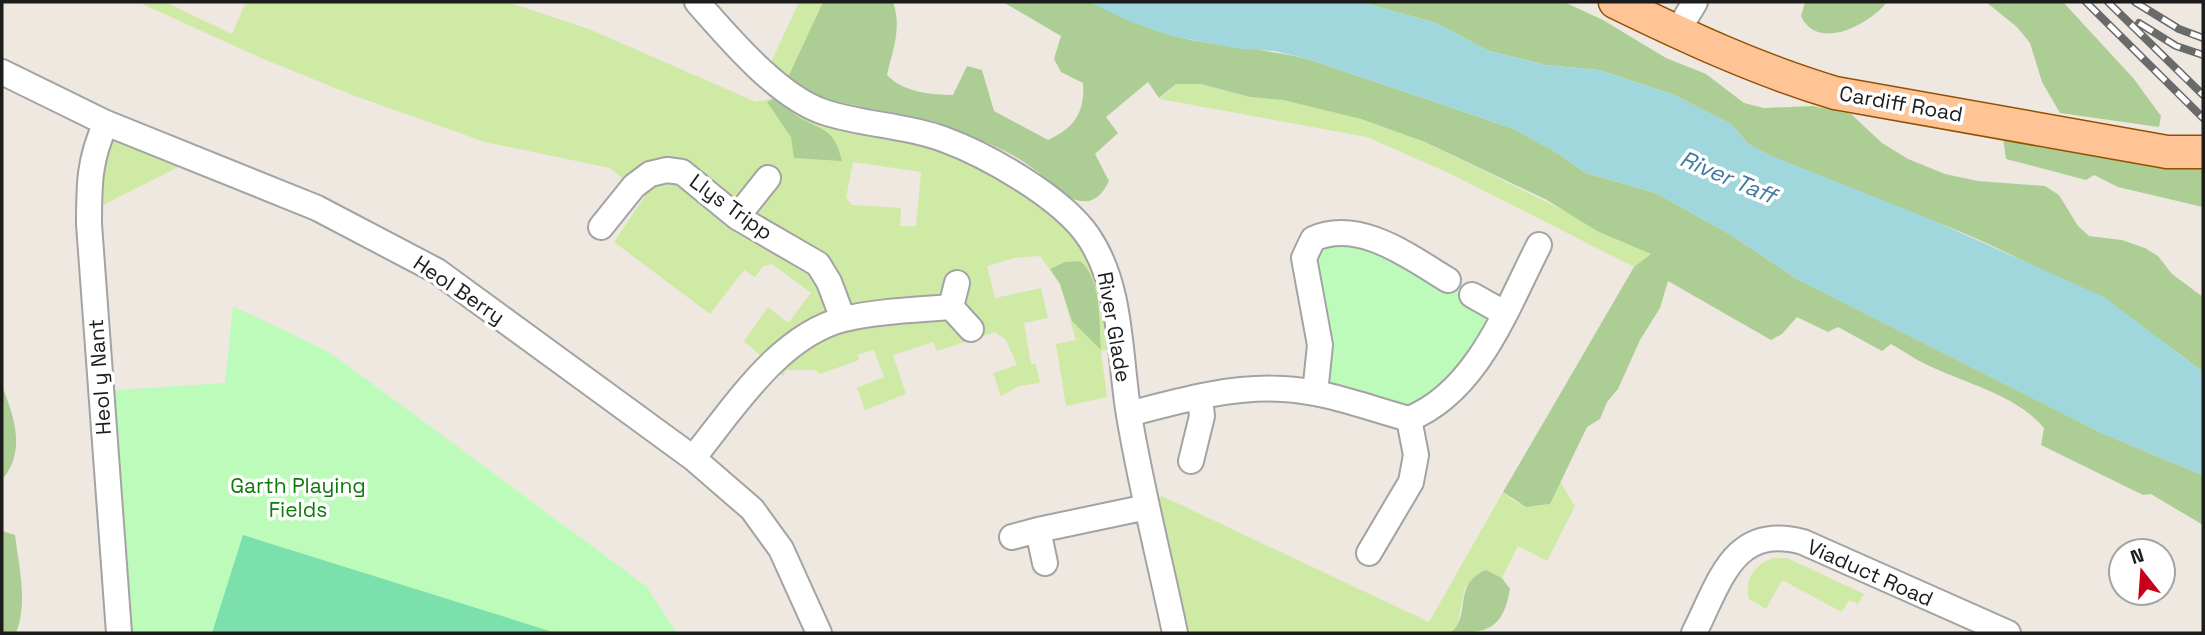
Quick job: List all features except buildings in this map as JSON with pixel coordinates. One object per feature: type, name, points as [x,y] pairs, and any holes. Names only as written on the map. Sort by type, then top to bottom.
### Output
[{"type":"main road","name":"Cardiff Road","points":[[1615,2],[1776,74],[1835,93],[2167,152],[2203,152]]},
{"type":"street","name":"River Glade","points":[[697,2],[775,82],[804,103],[825,112],[943,139],[1001,165],[1071,217],[1089,237],[1108,277],[1129,414],[1175,633]]},
{"type":"street","points":[[1677,32],[1695,2]]},
{"type":"street","name":"Heol Berry","points":[[2,72],[106,123],[317,208],[437,271],[693,458],[733,491],[766,527],[797,579],[819,633]]},
{"type":"street","name":"Heol y Nant","points":[[106,123],[93,149],[89,180],[89,224],[119,633]]},
{"type":"street","name":"Llys Tripp","points":[[601,227],[634,186],[650,174],[667,170],[682,172],[737,217],[818,264],[829,282],[843,319]]},
{"type":"street","points":[[737,217],[768,178]]},
{"type":"street","points":[[1315,393],[1320,345],[1304,258],[1313,239],[1340,232],[1360,236],[1397,250],[1448,281]]},
{"type":"street","points":[[1129,414],[1235,391],[1282,389],[1315,393],[1409,419],[1424,413],[1468,375],[1539,245]]},
{"type":"street","points":[[951,307],[957,283]]},
{"type":"street","points":[[1472,295],[1504,313]]},
{"type":"street","points":[[693,458],[758,379],[794,344],[843,319],[951,307]]},
{"type":"street","points":[[951,307],[971,329]]},
{"type":"street","points":[[1191,461],[1202,416],[1200,398]]},
{"type":"street","points":[[1369,553],[1410,482],[1416,455],[1409,419]]},
{"type":"street","points":[[1012,537],[1147,507]]},
{"type":"street","points":[[1038,530],[1045,563]]},
{"type":"street","name":"Viaduct Road","points":[[1694,633],[1739,552],[1759,540],[1783,537],[1803,542],[2008,633]]},
{"type":"green space","points":[[138,2],[165,2],[232,34],[246,2],[507,2],[589,29],[756,102],[775,98],[766,73],[799,2],[823,2],[783,88],[944,127],[979,140],[974,152],[1082,227],[1120,348],[1101,351],[1107,397],[1066,406],[1056,344],[1076,340],[1060,284],[1040,256],[1014,258],[987,266],[995,298],[1041,288],[1048,318],[1024,323],[1031,364],[1036,364],[1040,383],[1019,386],[1001,396],[993,373],[1017,365],[1006,340],[995,332],[937,351],[933,342],[893,355],[906,394],[865,410],[857,388],[884,377],[874,350],[857,355],[859,360],[820,374],[814,370],[786,370],[783,376],[744,341],[768,307],[788,323],[811,293],[772,264],[763,266],[755,277],[744,270],[710,314],[614,242],[645,196],[610,168],[485,142],[355,96],[261,58]],"holes":[[[853,162],[921,172],[916,226],[900,226],[901,208],[852,205],[846,198]]]},
{"type":"green space","points":[[823,2],[893,2],[897,30],[887,75],[909,89],[953,95],[967,66],[982,70],[994,111],[1048,140],[1065,130],[1076,118],[1082,102],[1083,83],[1061,72],[1054,59],[1061,36],[1003,2],[1090,2],[1170,35],[1308,59],[1514,129],[1586,173],[1656,193],[1731,235],[1797,279],[2106,435],[2203,475],[2203,525],[2151,494],[2143,495],[2041,445],[2044,428],[2021,408],[1993,392],[1928,366],[1891,344],[1882,351],[1838,327],[1828,332],[1797,317],[1782,334],[1771,340],[1668,281],[1660,308],[1640,340],[1618,389],[1607,402],[1600,419],[1587,427],[1550,504],[1526,507],[1503,492],[1634,267],[1651,254],[1597,231],[1547,200],[1425,142],[1361,119],[1283,100],[1250,97],[1201,84],[1176,84],[1159,98],[1148,82],[1106,117],[1118,133],[1095,154],[1109,181],[1094,199],[1083,201],[1070,198],[1014,156],[979,139],[924,122],[783,88]]},
{"type":"green space","points":[[1361,2],[1564,2],[1603,20],[1666,58],[1706,74],[1744,103],[1764,108],[1813,106],[1851,114],[1882,143],[1908,159],[1945,174],[1978,181],[2045,186],[2059,195],[2078,226],[2089,236],[2122,240],[2145,248],[2158,256],[2172,274],[2203,297],[2203,372],[2148,332],[2060,279],[1968,235],[1818,177],[1769,155],[1748,144],[1731,124],[1674,95],[1599,70],[1546,65],[1489,51],[1436,23]]},
{"type":"green space","points":[[1805,2],[1887,2],[1879,11],[1856,26],[1830,33],[1809,27],[1801,16]]},
{"type":"green space","points":[[1986,2],[2063,2],[2134,79],[2161,116],[2159,127],[2060,113],[2042,82],[2030,43],[2017,27]]},
{"type":"green space","points":[[1176,84],[1201,84],[1250,97],[1283,100],[1361,119],[1425,142],[1652,254],[1634,267],[1451,174],[1367,137],[1160,99]]},
{"type":"green space","points":[[775,98],[798,117],[828,133],[836,143],[842,161],[794,158],[791,137],[767,102]]},
{"type":"green space","points":[[106,123],[194,159],[89,212]]},
{"type":"green space","points":[[2003,138],[2203,166],[2203,207],[2118,187],[2094,175],[2086,180],[2006,159]]},
{"type":"green space","points":[[1340,232],[1448,280],[1504,313],[1424,413],[1315,393],[1313,239]]},
{"type":"green space","points":[[1080,261],[1092,278],[1096,290],[1101,350],[1072,321],[1060,284],[1050,269],[1065,262]]},
{"type":"green space","name":"Garth Playing Fields","points":[[233,306],[327,351],[366,379],[647,587],[677,633],[119,633],[101,391],[225,383]]},
{"type":"green space","points":[[2,386],[14,423],[16,446],[14,458],[2,480]]},
{"type":"green space","points":[[1559,480],[1575,506],[1547,561],[1518,546],[1502,578],[1486,570],[1465,587],[1457,627],[1451,633],[1175,633],[1147,507],[1162,496],[1429,622],[1503,492],[1525,505],[1550,504]]},
{"type":"green space","points":[[2,531],[15,535],[19,559],[22,597],[16,633],[2,633]]},
{"type":"green space","points":[[243,535],[556,633],[212,633]]},
{"type":"green space","points":[[1774,558],[1787,558],[1864,594],[1858,604],[1849,600],[1842,612],[1782,580],[1766,609],[1749,599],[1748,585],[1756,568]]},
{"type":"green space","points":[[1486,570],[1502,578],[1510,589],[1503,613],[1498,621],[1484,630],[1451,633],[1461,617],[1469,583]]},
{"type":"water","name":"River Taff","points":[[1089,2],[1361,2],[1436,23],[1489,51],[1546,65],[1599,70],[1674,95],[1731,124],[1748,144],[1769,155],[1930,219],[2104,297],[2203,372],[2203,475],[2106,435],[1797,279],[1731,235],[1656,193],[1586,173],[1514,129],[1308,59],[1275,51],[1240,49],[1172,36],[1131,22]]},
{"type":"railway","points":[[2086,2],[2203,118]]},
{"type":"railway","points":[[2108,2],[2203,95]]},
{"type":"railway","points":[[2135,2],[2179,29],[2203,38]]},
{"type":"railway","points":[[2139,23],[2176,46],[2203,55]]}]
